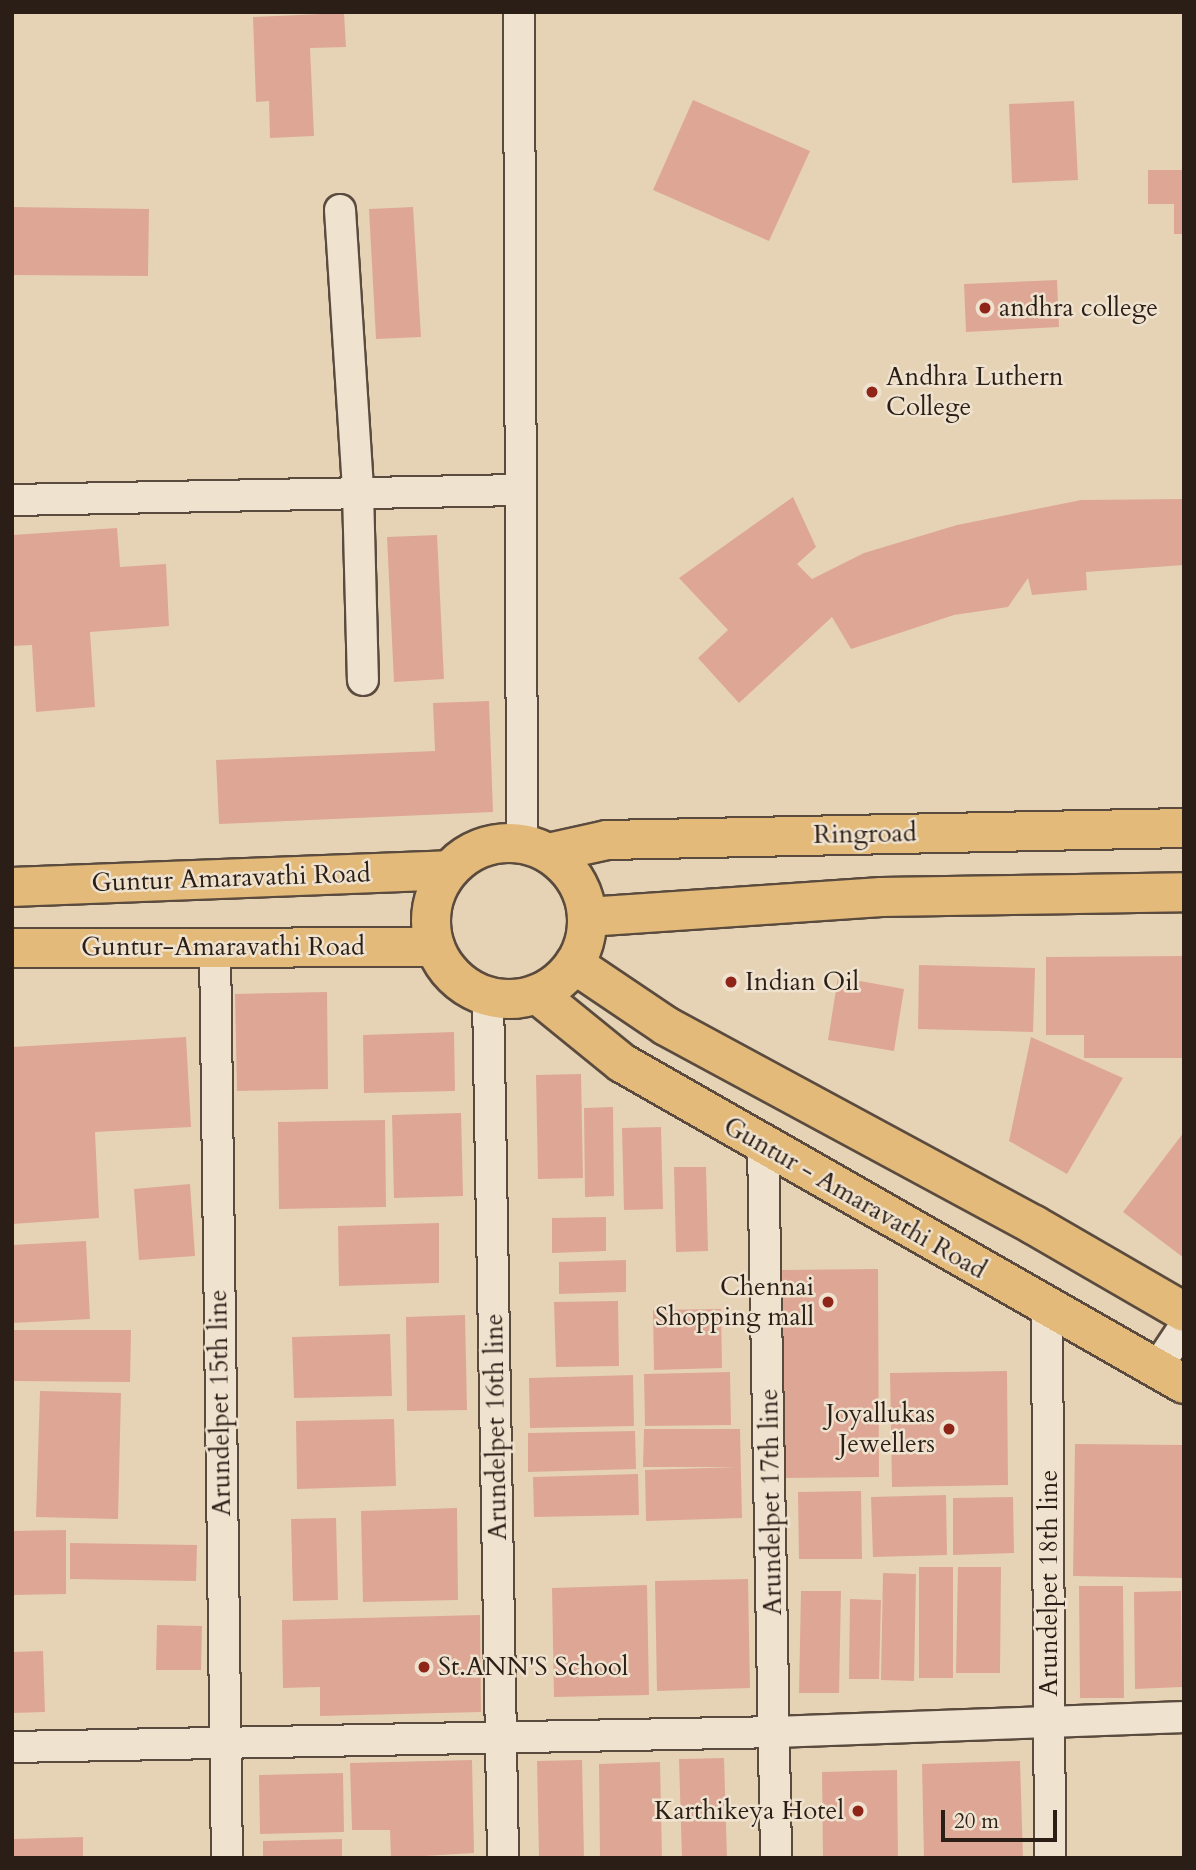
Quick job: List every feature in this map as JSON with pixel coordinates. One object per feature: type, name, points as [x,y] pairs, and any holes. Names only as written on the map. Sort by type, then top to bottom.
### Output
[{"type":"main road","name":"Ringroad","points":[[535,848],[607,840],[1184,828]]},
{"type":"main road","points":[[495,844],[535,848],[569,869],[582,893],[587,916],[585,941],[574,964],[558,982],[537,995],[513,1000],[488,997],[457,979],[435,947],[431,920],[435,894],[449,870],[470,853],[495,844]]},
{"type":"main road","name":"Guntur Amaravathi Road","points":[[12,887],[449,870]]},
{"type":"main road","points":[[587,916],[881,897],[1184,892]]},
{"type":"main road","name":"Guntur-Amaravathi Road","points":[[12,948],[435,947]]},
{"type":"main road","points":[[574,964],[666,1026],[1034,1225],[1184,1312]]},
{"type":"main road","name":"Guntur - Amaravathi Road","points":[[537,995],[622,1063],[763,1146],[1170,1376]]},
{"type":"street","points":[[519,12],[518,490],[535,848]]},
{"type":"street","points":[[340,211],[358,492],[363,680]]},
{"type":"street","points":[[12,500],[518,490]]},
{"type":"street","name":"Arundelpet 15th line","points":[[215,947],[227,1858]]},
{"type":"street","name":"Arundelpet 16th line","points":[[488,997],[503,1858]]},
{"type":"street","name":"Arundelpet 17th line","points":[[763,1146],[776,1732],[776,1858]]},
{"type":"street","name":"Arundelpet 18th line","points":[[1047,1308],[1050,1858]]},
{"type":"street","points":[[1170,1376],[1184,1327]]},
{"type":"street","points":[[12,1747],[224,1740],[502,1739],[776,1732],[1184,1717]]},
{"type":"building","points":[[344,13],[346,47],[310,48],[314,136],[270,138],[269,101],[256,102],[253,17]]},
{"type":"building","points":[[693,100],[810,151],[769,241],[653,190]]},
{"type":"building","points":[[1074,101],[1078,180],[1012,183],[1009,104]]},
{"type":"building","points":[[1148,170],[1184,170],[1184,234],[1174,234],[1174,204],[1148,204]]},
{"type":"building","points":[[12,207],[149,209],[148,276],[12,275]]},
{"type":"building","points":[[413,207],[421,337],[376,339],[369,209]]},
{"type":"building","points":[[1057,280],[1059,327],[966,332],[964,284]]},
{"type":"building","points":[[793,497],[816,547],[797,564],[812,579],[864,553],[957,525],[1081,500],[1184,499],[1184,565],[1086,572],[1087,590],[1032,595],[1028,578],[1008,607],[954,615],[851,649],[832,617],[739,703],[698,658],[728,630],[679,578]]},
{"type":"building","points":[[117,528],[120,567],[166,564],[169,626],[90,632],[95,707],[36,712],[32,645],[12,646],[12,535]]},
{"type":"building","points":[[437,535],[444,679],[394,682],[387,537]]},
{"type":"building","points":[[489,701],[493,812],[219,824],[216,760],[435,751],[433,703]]},
{"type":"building","points":[[1184,956],[1184,1058],[1084,1058],[1084,1035],[1046,1035],[1046,957]]},
{"type":"building","points":[[919,965],[1035,968],[1033,1032],[918,1029]]},
{"type":"building","points":[[838,977],[904,989],[894,1051],[828,1040]]},
{"type":"building","points":[[327,992],[328,1089],[237,1091],[235,994]]},
{"type":"building","points":[[454,1032],[455,1091],[364,1093],[363,1035]]},
{"type":"building","points":[[186,1037],[191,1127],[95,1132],[99,1218],[12,1224],[12,1047]]},
{"type":"building","points":[[1031,1037],[1123,1078],[1067,1174],[1009,1141]]},
{"type":"building","points":[[581,1074],[583,1178],[538,1179],[536,1075]]},
{"type":"building","points":[[613,1107],[614,1196],[585,1197],[584,1108]]},
{"type":"building","points":[[461,1113],[463,1196],[394,1198],[392,1115]]},
{"type":"building","points":[[385,1120],[386,1207],[279,1209],[278,1122]]},
{"type":"building","points":[[661,1127],[663,1209],[624,1210],[622,1128]]},
{"type":"building","points":[[1184,1132],[1184,1258],[1123,1212]]},
{"type":"building","points":[[674,1167],[706,1167],[708,1251],[676,1252]]},
{"type":"building","points":[[190,1184],[195,1256],[139,1260],[134,1189]]},
{"type":"building","points":[[606,1217],[606,1251],[552,1253],[552,1218]]},
{"type":"building","points":[[439,1223],[439,1283],[339,1286],[338,1226]]},
{"type":"building","points":[[86,1241],[90,1319],[12,1323],[12,1245]]},
{"type":"building","points":[[626,1260],[626,1292],[559,1294],[559,1262]]},
{"type":"building","points":[[878,1269],[879,1477],[784,1478],[782,1270]]},
{"type":"building","points":[[618,1301],[619,1366],[556,1367],[554,1302]]},
{"type":"building","points":[[721,1309],[722,1368],[654,1370],[653,1310]]},
{"type":"building","points":[[465,1315],[467,1410],[407,1411],[406,1317]]},
{"type":"building","points":[[12,1330],[131,1330],[130,1382],[12,1381]]},
{"type":"building","points":[[390,1334],[392,1396],[294,1398],[292,1337]]},
{"type":"building","name":"Joyallukas Jewellers","points":[[1007,1371],[1008,1485],[892,1487],[890,1373]]},
{"type":"building","points":[[730,1372],[731,1425],[645,1426],[644,1374]]},
{"type":"building","points":[[633,1375],[634,1426],[530,1428],[529,1378]]},
{"type":"building","points":[[40,1391],[121,1393],[118,1519],[36,1517]]},
{"type":"building","points":[[394,1419],[396,1486],[297,1489],[296,1421]]},
{"type":"building","points":[[644,1429],[740,1429],[742,1518],[646,1521],[645,1470],[737,1467],[643,1467]]},
{"type":"building","points":[[635,1431],[636,1469],[528,1472],[528,1433]]},
{"type":"building","points":[[1075,1444],[1184,1445],[1184,1578],[1073,1576]]},
{"type":"building","points":[[638,1474],[639,1515],[534,1517],[533,1477]]},
{"type":"building","points":[[861,1491],[862,1559],[799,1559],[798,1492]]},
{"type":"building","points":[[946,1495],[947,1555],[873,1557],[871,1497]]},
{"type":"building","points":[[1013,1497],[1014,1553],[953,1555],[953,1498]]},
{"type":"building","points":[[457,1508],[458,1600],[363,1602],[361,1511]]},
{"type":"building","points":[[336,1518],[338,1600],[293,1601],[291,1519]]},
{"type":"building","points":[[66,1530],[66,1594],[12,1595],[12,1531]]},
{"type":"building","points":[[70,1543],[197,1545],[196,1581],[70,1579]]},
{"type":"building","points":[[919,1567],[953,1567],[953,1678],[919,1678]]},
{"type":"building","points":[[958,1567],[1001,1567],[1000,1673],[956,1673]]},
{"type":"building","points":[[883,1573],[916,1574],[914,1681],[881,1680]]},
{"type":"building","points":[[748,1579],[750,1688],[657,1691],[655,1581]]},
{"type":"building","points":[[647,1585],[649,1695],[554,1697],[552,1588]]},
{"type":"building","points":[[1079,1586],[1123,1586],[1124,1698],[1080,1698]]},
{"type":"building","points":[[801,1591],[841,1591],[839,1693],[799,1693]]},
{"type":"building","points":[[1181,1591],[1182,1687],[1135,1689],[1134,1592]]},
{"type":"building","points":[[850,1599],[881,1600],[879,1679],[849,1679]]},
{"type":"building","points":[[480,1615],[481,1712],[320,1716],[320,1687],[283,1688],[282,1620]]},
{"type":"building","points":[[157,1625],[202,1626],[201,1670],[156,1670]]},
{"type":"building","points":[[43,1651],[45,1712],[12,1713],[12,1652]]},
{"type":"building","points":[[724,1758],[727,1858],[682,1858],[679,1759]]},
{"type":"building","points":[[472,1760],[474,1853],[391,1858],[390,1830],[352,1830],[350,1763]]},
{"type":"building","points":[[582,1760],[584,1858],[539,1858],[537,1761]]},
{"type":"building","points":[[1020,1761],[1023,1858],[924,1858],[922,1764]]},
{"type":"building","points":[[660,1762],[662,1858],[600,1858],[599,1764]]},
{"type":"building","points":[[897,1770],[898,1858],[823,1858],[822,1772]]},
{"type":"building","points":[[343,1773],[344,1832],[260,1834],[259,1775]]},
{"type":"building","points":[[83,1837],[83,1858],[12,1858],[12,1839]]},
{"type":"building","points":[[342,1839],[342,1858],[263,1858],[263,1841]]},
{"type":"place","name":"andhra college","points":[[985,308]]},
{"type":"place","name":"Andhra Luthern College","points":[[872,392]]},
{"type":"place","name":"Indian Oil","points":[[731,982]]},
{"type":"place","name":"Chennai Shopping mall","points":[[828,1302]]},
{"type":"place","name":"Joyallukas Jewellers","points":[[949,1429]]},
{"type":"place","name":"St.ANN'S School","points":[[424,1667]]},
{"type":"place","name":"Karthikeya Hotel","points":[[858,1811]]}]
